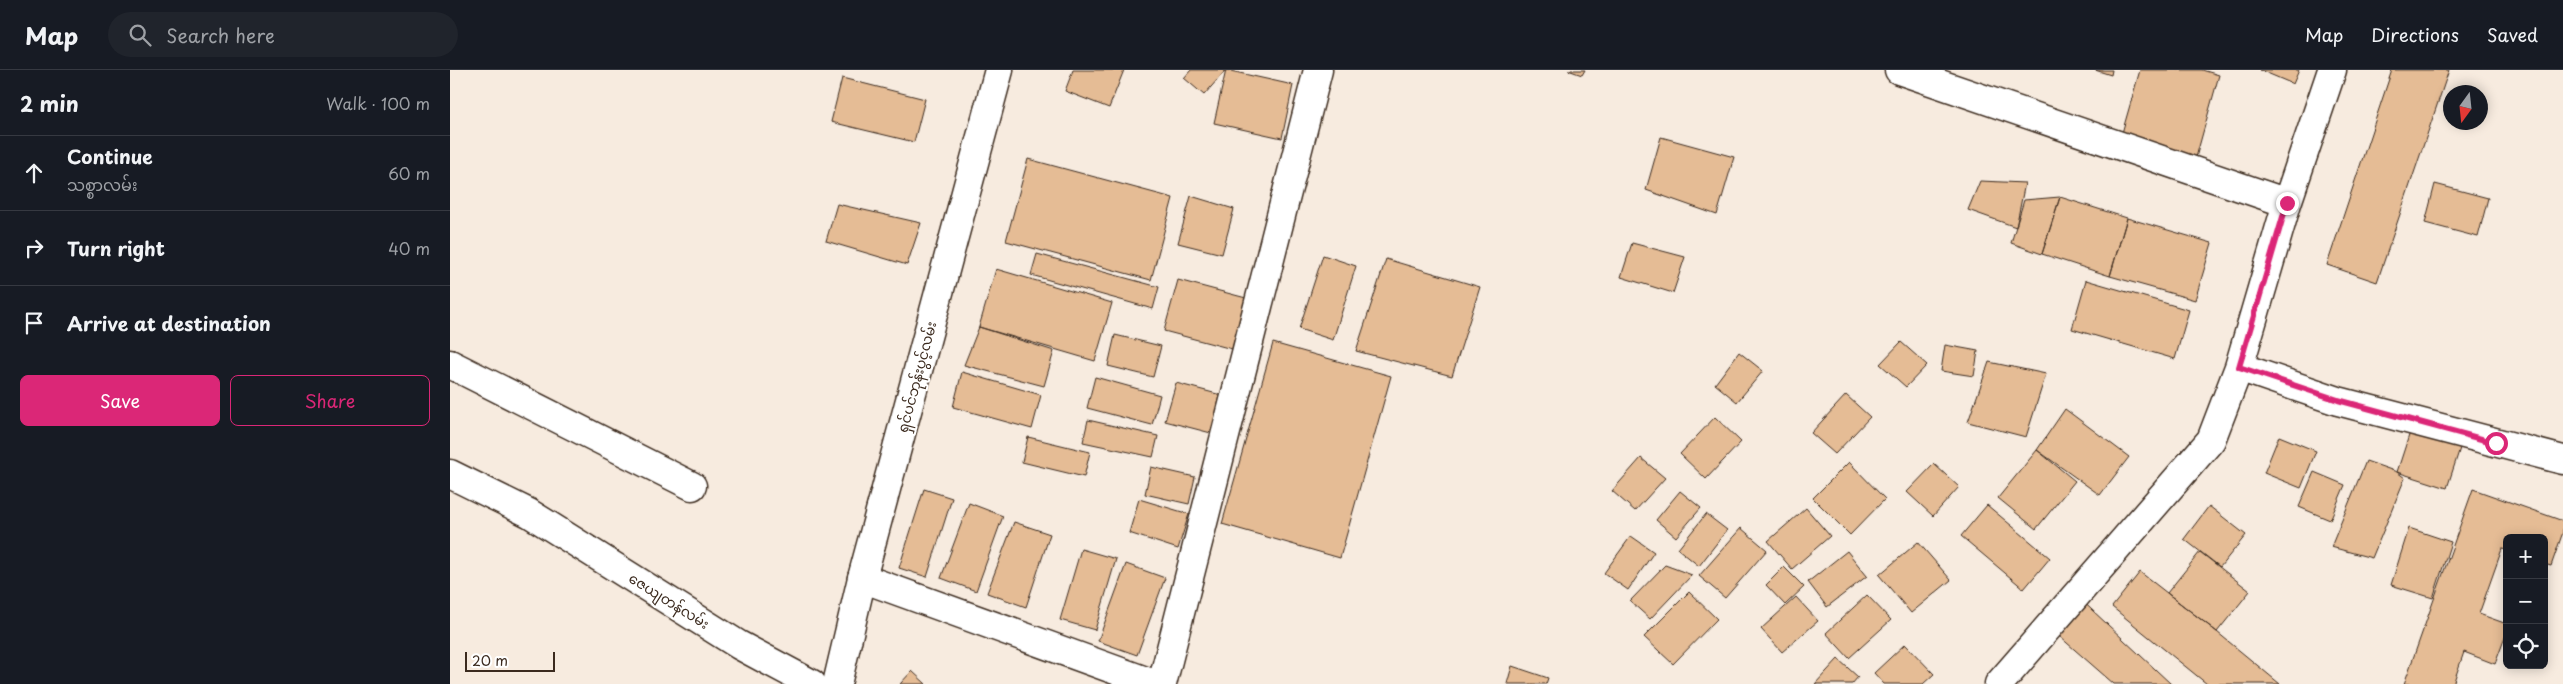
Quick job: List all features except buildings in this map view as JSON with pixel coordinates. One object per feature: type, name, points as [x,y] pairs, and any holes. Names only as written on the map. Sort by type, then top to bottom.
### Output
[{"type":"street","name":"ရှင်ပင်ဘုန်းပွင့်လမ်း","points":[[837,684],[862,578],[999,70]]},
{"type":"street","points":[[1162,684],[1318,70]]},
{"type":"street","points":[[1900,70],[2287,203]]},
{"type":"street","points":[[1999,684],[2211,440],[2239,367],[2287,203],[2332,70]]},
{"type":"street","points":[[450,364],[692,486]]},
{"type":"street","points":[[2239,367],[2338,400],[2563,460]]},
{"type":"street","name":"ဇေယျတန်လမ်း","points":[[450,474],[530,513],[740,645],[812,684]]},
{"type":"street","points":[[862,578],[1154,684]]},
{"type":"route","points":[[2287,203],[2239,367],[2338,400],[2496,443]]}]
